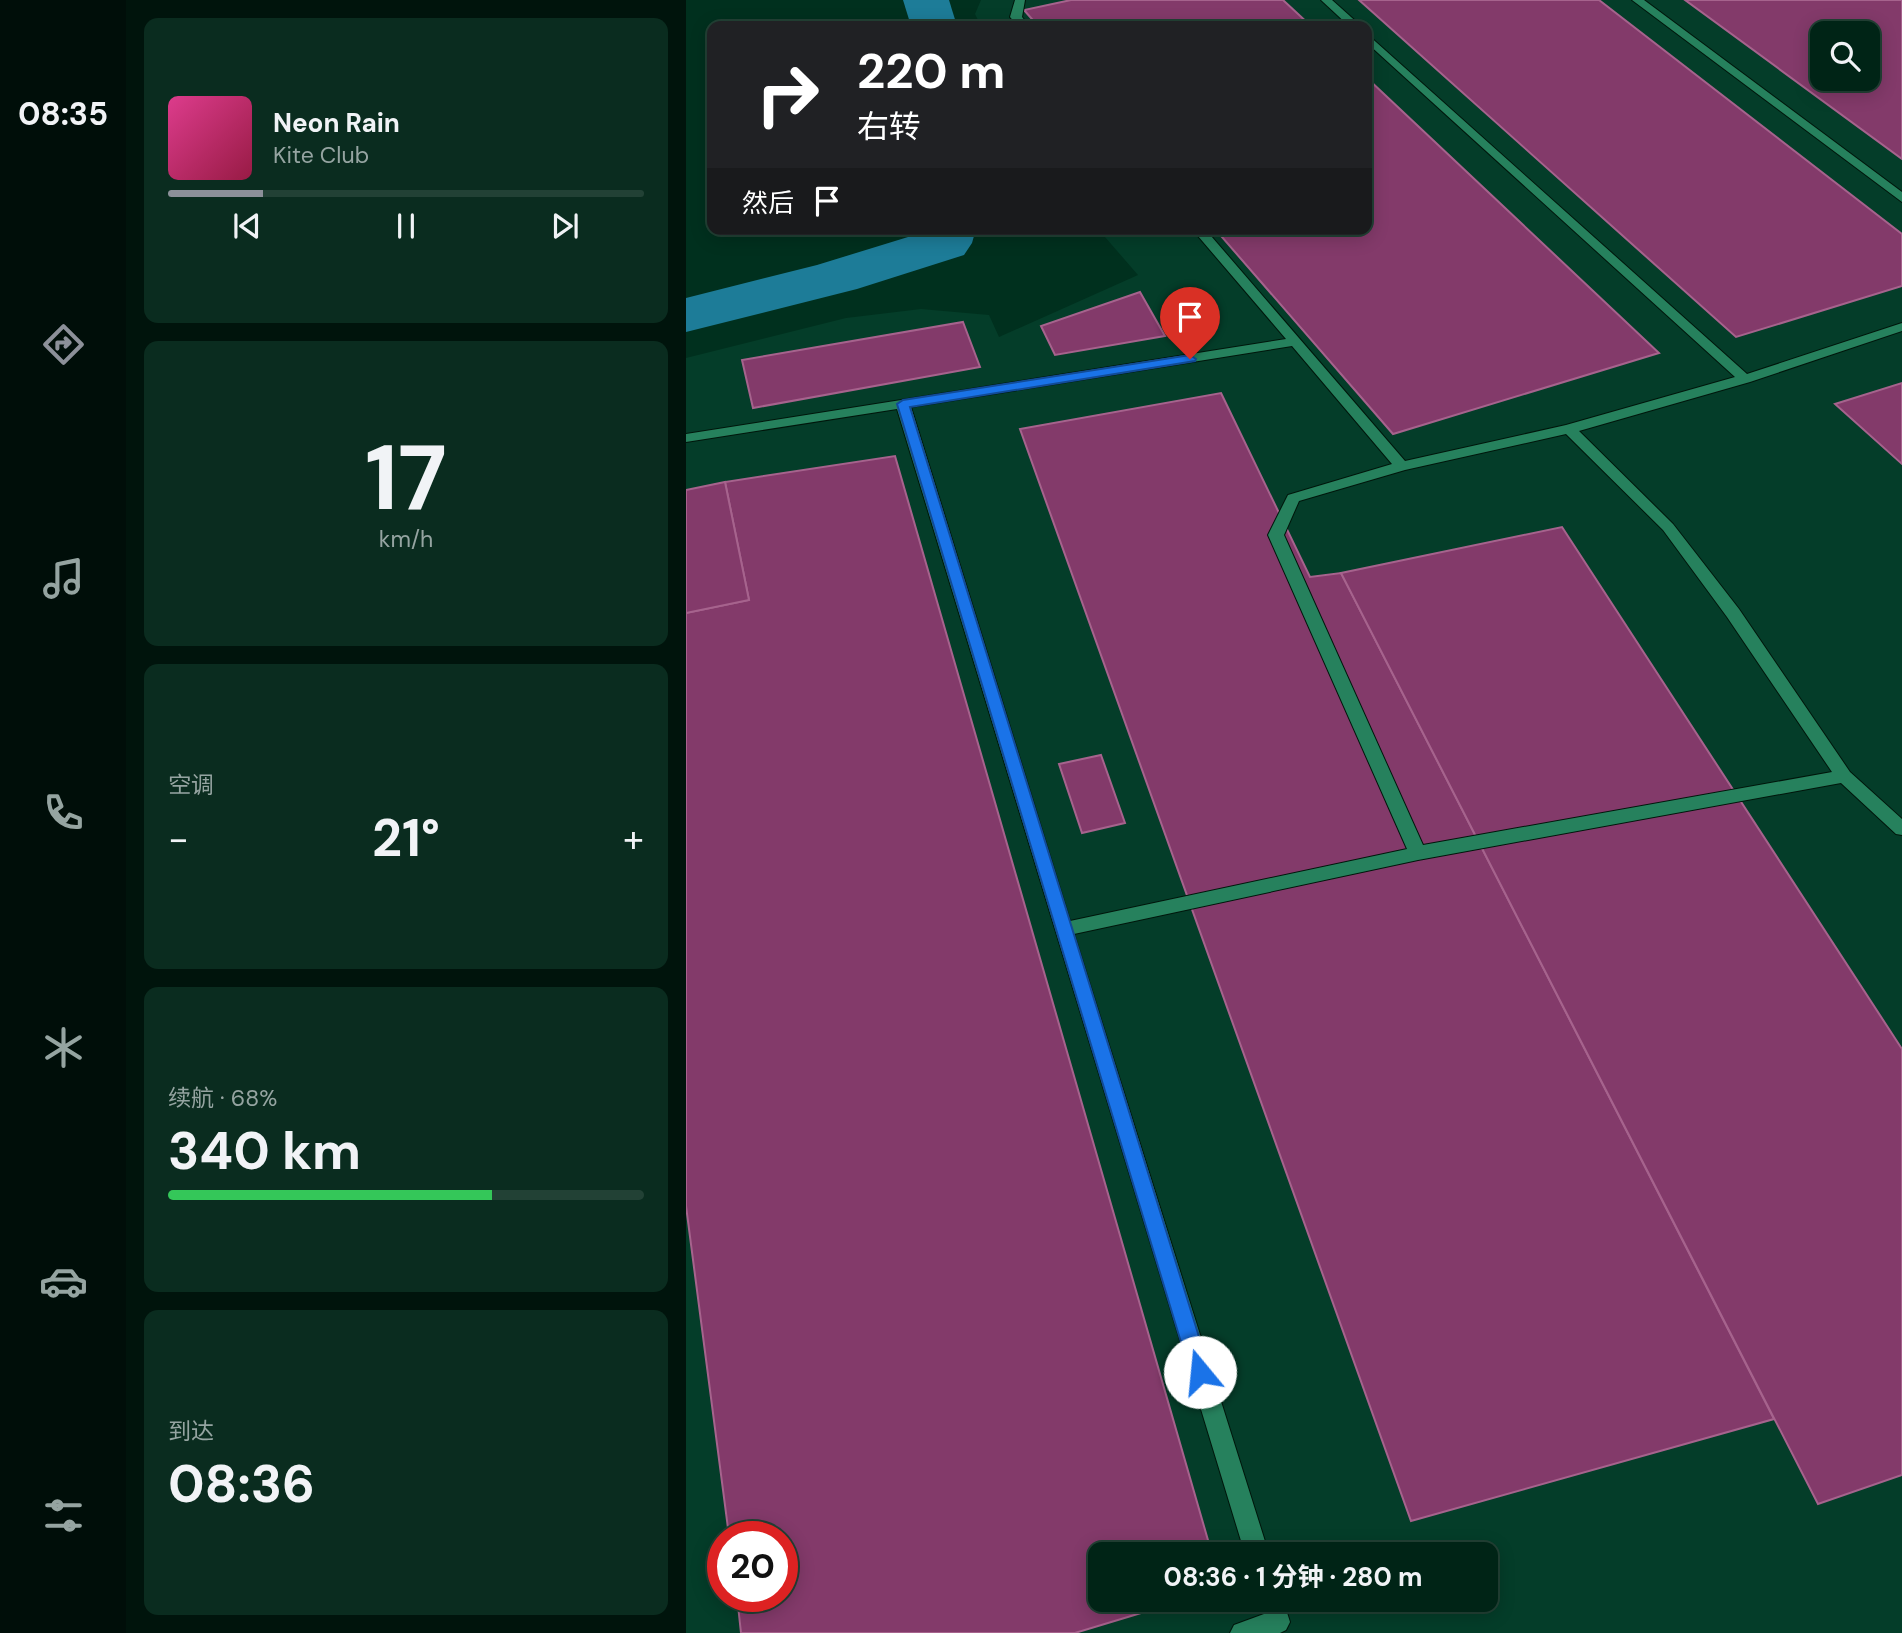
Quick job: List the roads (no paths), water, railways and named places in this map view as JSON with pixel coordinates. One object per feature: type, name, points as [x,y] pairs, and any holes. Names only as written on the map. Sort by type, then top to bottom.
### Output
[{"type":"lane","points":[[1020,0],[1016,17],[1020,21]]},
{"type":"lane","points":[[1326,0],[1349,21]]},
{"type":"lane","points":[[1637,0],[1902,198]]},
{"type":"lane","points":[[1372,42],[1745,379]]},
{"type":"lane","points":[[1203,235],[1402,466]]},
{"type":"lane","points":[[1418,853],[1276,535],[1293,498],[1402,466],[1570,429],[1745,379],[1902,327]]},
{"type":"lane","points":[[686,438],[1294,342]]},
{"type":"lane","points":[[903,404],[1253,1542]]},
{"type":"lane","points":[[1570,429],[1668,527],[1733,613],[1844,776],[1902,829]]},
{"type":"lane","points":[[1063,929],[1418,853],[1844,776]]},
{"type":"lane","points":[[1242,1633],[1278,1622],[1275,1612]]},
{"type":"waterway","points":[[926,0],[932,21]]},
{"type":"waterway","points":[[686,315],[837,277],[945,243],[947,235]]}]
